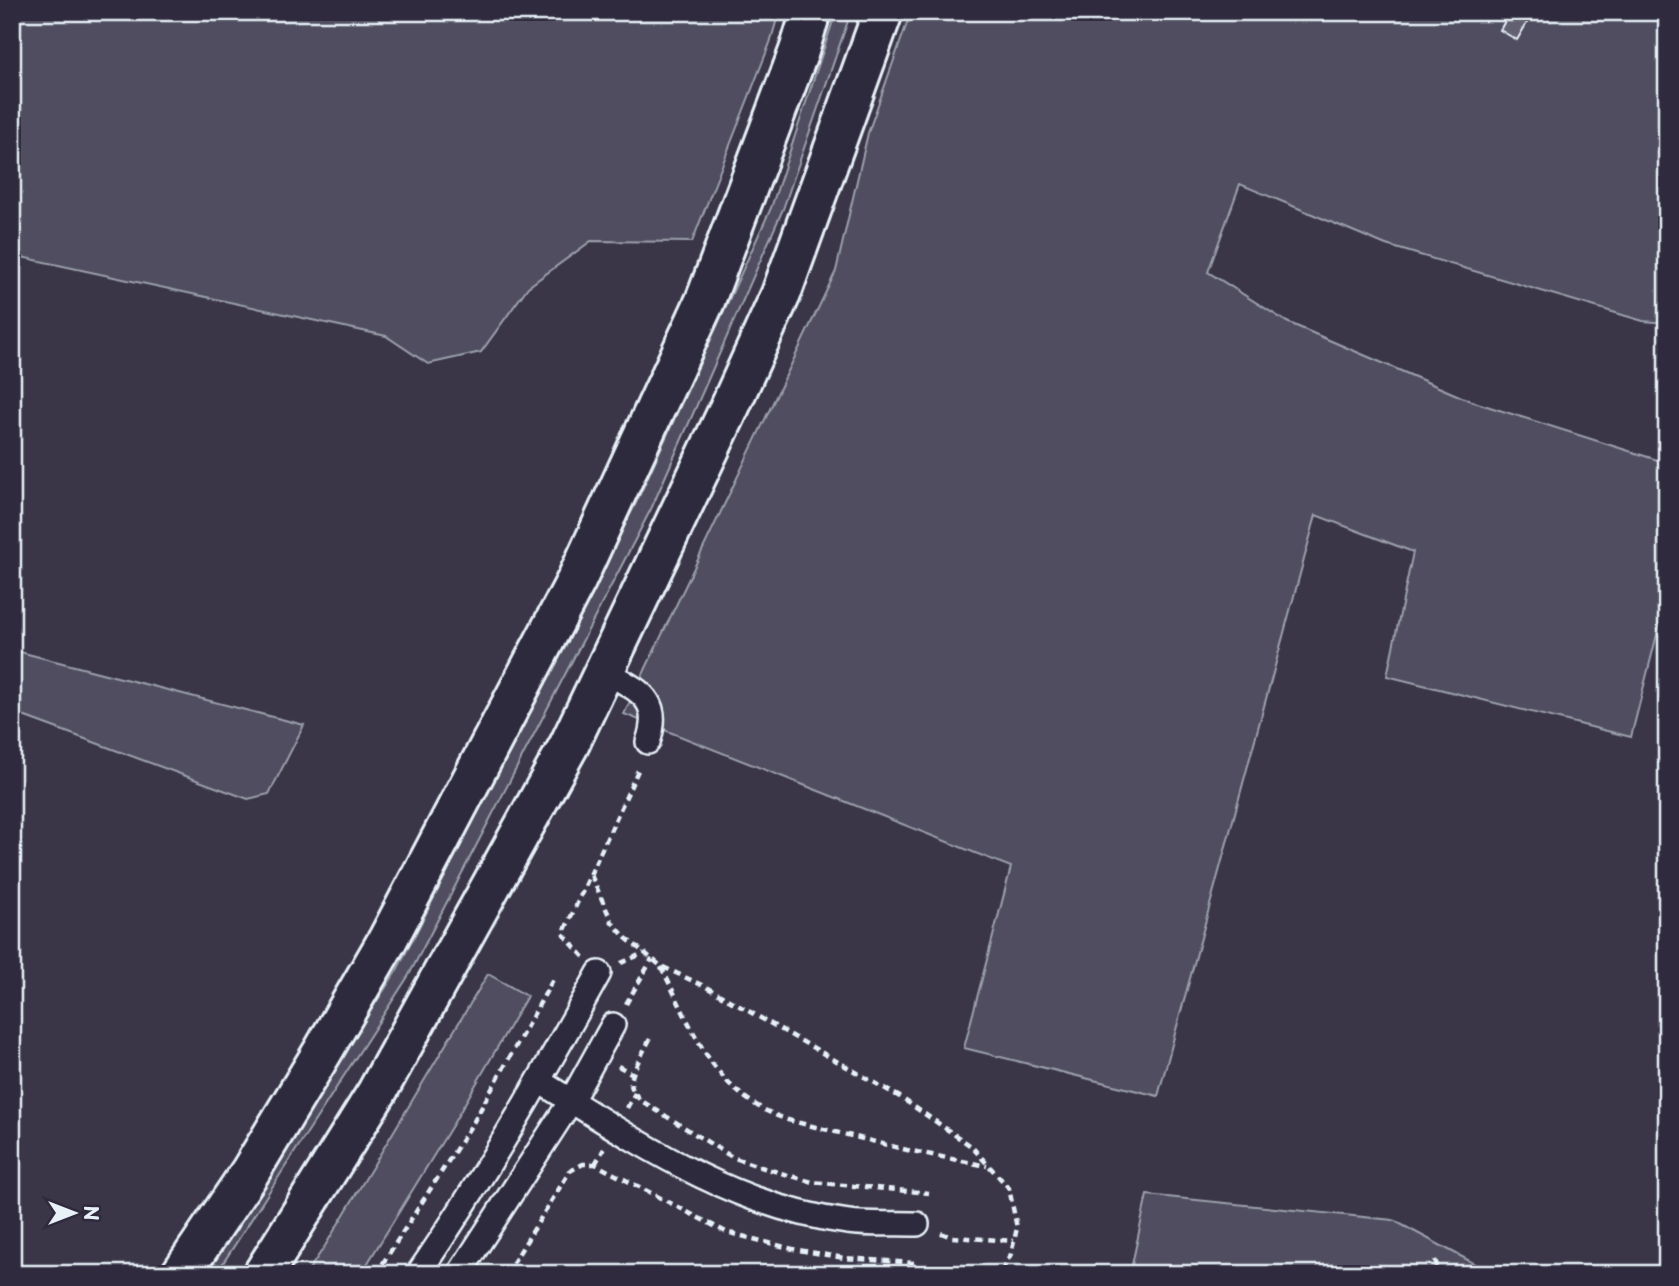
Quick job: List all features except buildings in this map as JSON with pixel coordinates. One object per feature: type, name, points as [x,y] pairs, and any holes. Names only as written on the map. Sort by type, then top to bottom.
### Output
[{"type":"highway","points":[[181,1274],[250,1172],[388,939],[576,581],[705,301],[799,51],[811,12]]},
{"type":"highway","points":[[263,1274],[377,1092],[569,746],[781,294],[883,12]]},
{"type":"street","points":[[604,671],[650,702],[655,723],[648,742]]},
{"type":"street","points":[[418,1274],[451,1226],[539,1081],[599,973]]},
{"type":"street","points":[[459,1274],[571,1101],[613,1025]]},
{"type":"street","points":[[539,1081],[697,1174],[743,1196],[848,1222],[917,1224]]},
{"type":"path","points":[[599,973],[563,934],[638,774],[648,742]]},
{"type":"path","points":[[591,875],[612,922],[626,938],[661,966],[706,988],[900,1097],[971,1146],[1009,1188],[1017,1228],[1011,1254],[1000,1274]]},
{"type":"path","points":[[613,1025],[652,959]]},
{"type":"path","points":[[661,966],[711,1063],[731,1088],[752,1104],[769,1114],[788,1120],[907,1150],[990,1166]]},
{"type":"path","points":[[376,1274],[474,1121],[555,976]]},
{"type":"path","points":[[650,1039],[633,1074],[631,1084],[635,1093],[640,1100],[732,1157],[812,1182],[929,1193]]},
{"type":"path","points":[[506,1274],[570,1171],[583,1164],[595,1164],[726,1232],[831,1256],[914,1263]]},
{"type":"path","points":[[917,1224],[952,1237],[1014,1241]]},
{"type":"path","points":[[1435,1260],[1440,1274]]},
{"type":"shaded area","points":[[12,12],[779,12],[770,43],[692,242],[591,241],[528,287],[481,352],[428,364],[386,336],[12,255]]},
{"type":"shaded area","points":[[836,12],[851,12],[783,209],[652,507],[409,975],[216,1274],[201,1274],[397,970],[636,503],[771,208]]},
{"type":"shaded area","points":[[911,12],[1667,12],[1667,323],[1643,321],[1386,245],[1240,184],[1208,272],[1287,322],[1471,401],[1667,463],[1667,595],[1631,737],[1387,676],[1413,552],[1316,515],[1158,1096],[964,1048],[1011,867],[624,714],[836,271],[868,133]]},
{"type":"shaded area","points":[[12,650],[304,725],[269,794],[248,799],[12,712]]},
{"type":"shaded area","points":[[488,974],[527,996],[453,1124],[361,1274],[306,1274],[325,1246]]},
{"type":"shaded area","points":[[1147,1195],[1393,1220],[1494,1274],[1130,1274]]}]
